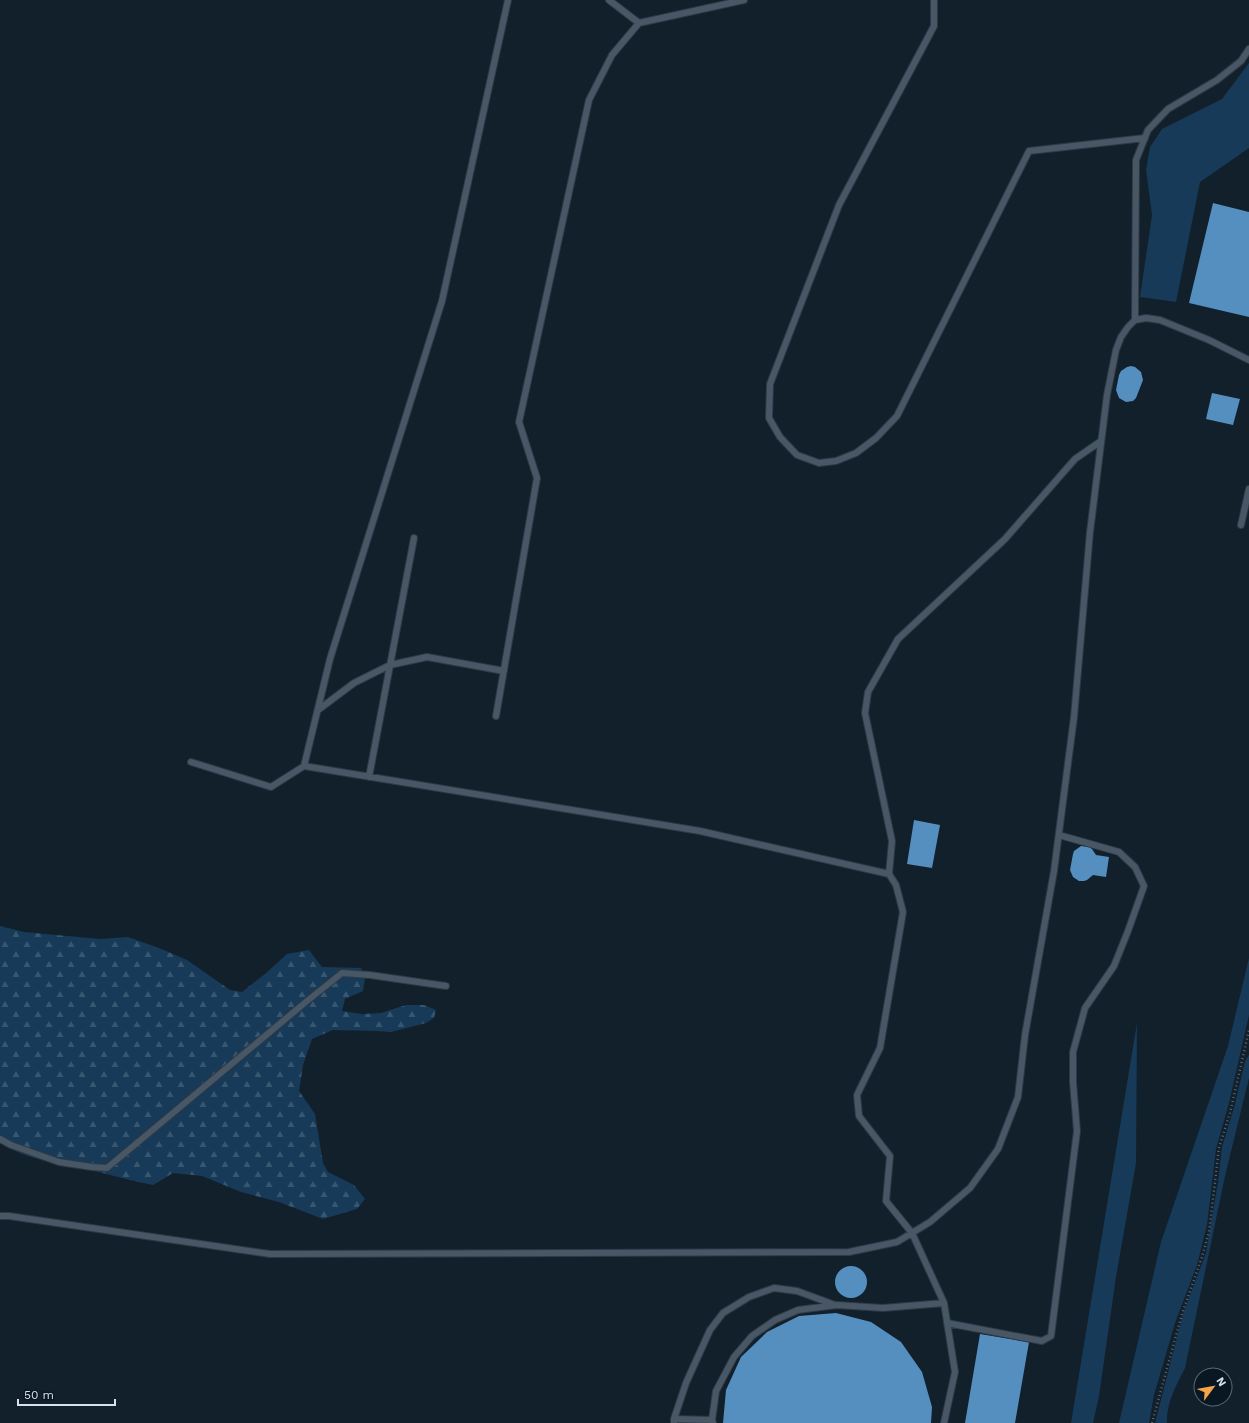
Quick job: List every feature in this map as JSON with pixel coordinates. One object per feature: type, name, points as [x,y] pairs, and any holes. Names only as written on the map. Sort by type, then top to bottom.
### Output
[{"type":"lane","points":[[304,766],[330,660],[442,301],[508,0]]},
{"type":"lane","points":[[496,716],[537,478],[518,422],[589,100],[612,55],[639,24],[744,0]]},
{"type":"lane","points":[[934,0],[934,26],[839,205],[770,384],[769,418],[780,436],[797,456],[819,463],[836,461],[856,453],[876,438],[897,416],[1029,151],[1145,138]]},
{"type":"lane","points":[[612,1],[639,24]]},
{"type":"lane","points":[[1136,320],[1136,160],[1148,130],[1168,109],[1217,80],[1241,61],[1249,49]]},
{"type":"lane","points":[[0,1216],[270,1254],[848,1252],[898,1242],[930,1222],[970,1188],[998,1149],[1018,1097],[1025,1035],[1053,879],[1074,717],[1090,532],[1107,395],[1116,350],[1121,337],[1128,327],[1136,320],[1146,318],[1160,320],[1209,340],[1249,360]]},
{"type":"lane","points":[[944,1423],[955,1372],[944,1303],[912,1233],[886,1201],[890,1156],[859,1116],[857,1095],[880,1048],[903,912],[896,885],[889,874],[892,841],[865,713],[868,692],[898,639],[1005,539],[1075,459],[1101,441]]},
{"type":"lane","points":[[1241,525],[1249,489]]},
{"type":"lane","points":[[369,777],[414,538]]},
{"type":"lane","points":[[318,710],[354,683],[390,665],[427,657],[504,671]]},
{"type":"lane","points":[[191,762],[271,786],[304,766],[700,831],[889,874]]},
{"type":"lane","points":[[947,1323],[1042,1341],[1051,1336],[1077,1131],[1073,1082],[1073,1052],[1085,1008],[1114,966],[1144,886],[1135,866],[1119,852],[1058,835]]},
{"type":"lane","points":[[0,1139],[11,1145],[59,1162],[107,1168],[307,1000],[342,973],[370,975],[446,986]]},
{"type":"lane","points":[[837,1305],[797,1291],[774,1288],[749,1297],[723,1313],[710,1330],[686,1383],[674,1421],[712,1421],[716,1391],[734,1358],[752,1336],[775,1320],[798,1310],[837,1305],[883,1308],[944,1303]]},
{"type":"path","points":[[1152,1423],[1182,1314],[1209,1232],[1219,1148],[1230,1113],[1249,1030]]},
{"type":"green space","points":[[1249,63],[1249,148],[1200,182],[1176,302],[1140,297],[1152,215],[1146,170],[1150,147],[1162,129],[1222,99]]},
{"type":"green space","points":[[0,926],[24,932],[100,939],[128,937],[187,960],[230,990],[242,992],[287,954],[309,950],[322,967],[361,968],[365,978],[363,991],[345,999],[342,1011],[362,1014],[381,1013],[406,1005],[424,1005],[436,1010],[434,1018],[426,1023],[391,1032],[333,1030],[312,1039],[303,1065],[299,1091],[315,1114],[323,1163],[328,1172],[354,1185],[365,1199],[357,1209],[323,1219],[279,1202],[241,1192],[202,1176],[173,1173],[153,1185],[33,1158],[0,1143]]},
{"type":"green space","points":[[1249,958],[1249,1015],[1229,1103],[1216,1149],[1207,1225],[1197,1265],[1175,1323],[1154,1395],[1149,1423],[1119,1423],[1161,1242],[1228,1046]]},
{"type":"green space","points":[[1137,1023],[1136,1163],[1116,1277],[1099,1396],[1093,1423],[1071,1423]]},
{"type":"green space","points":[[1249,1055],[1249,1078],[1225,1176],[1185,1368],[1175,1388],[1168,1408],[1167,1423],[1155,1423],[1183,1314],[1206,1253],[1218,1182],[1222,1147],[1235,1104],[1245,1061]]},
{"type":"building","points":[[1213,203],[1249,212],[1249,317],[1189,303]]},
{"type":"building","points":[[1131,366],[1135,367],[1141,372],[1143,380],[1136,398],[1133,401],[1126,402],[1119,398],[1116,390],[1121,371]]},
{"type":"building","points":[[1212,393],[1240,399],[1233,425],[1206,419]]},
{"type":"building","points":[[914,820],[940,825],[932,868],[907,864]]},
{"type":"building","points":[[1081,846],[1089,847],[1096,855],[1109,857],[1106,877],[1093,875],[1087,880],[1079,881],[1073,877],[1070,870],[1073,854],[1074,851]]},
{"type":"building","points":[[851,1266],[862,1271],[867,1282],[862,1293],[851,1298],[840,1293],[835,1282],[840,1271]]},
{"type":"building","points":[[836,1313],[871,1322],[901,1342],[922,1372],[932,1407],[931,1423],[723,1423],[726,1390],[741,1357],[767,1332],[799,1316]]},
{"type":"building","points":[[980,1334],[1029,1342],[1015,1423],[965,1423]]}]
